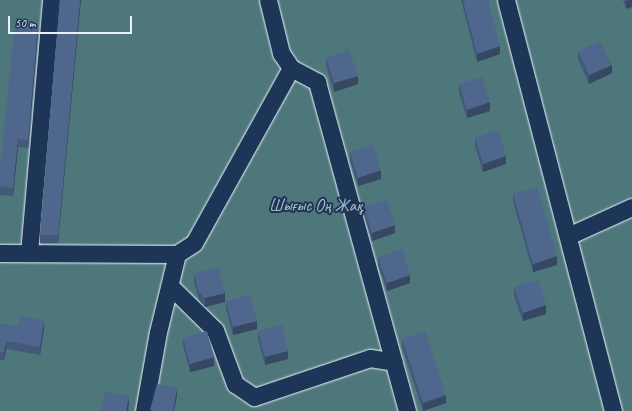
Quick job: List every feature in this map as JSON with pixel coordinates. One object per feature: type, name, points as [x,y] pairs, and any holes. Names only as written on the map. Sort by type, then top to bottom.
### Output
[{"type":"street","points":[[29,253],[51,0]]},
{"type":"street","points":[[268,0],[281,53],[290,68],[317,82],[407,411]]},
{"type":"street","points":[[506,0],[613,411]]},
{"type":"street","points":[[0,252],[177,254],[194,243],[290,68]]},
{"type":"street","points":[[568,236],[632,207]]},
{"type":"street","points":[[144,411],[158,332],[177,254]]},
{"type":"street","points":[[170,286],[216,330],[235,384],[254,397],[370,358],[394,362]]},
{"type":"green space","name":"Шығыс Оң Жақ","points":[[0,0],[632,0],[632,411],[0,411]]},
{"type":"building","points":[[60,0],[80,0],[58,235],[40,235]]},
{"type":"building","points":[[463,0],[488,0],[500,46],[477,54]]},
{"type":"building","points":[[15,21],[38,24],[28,140],[18,139],[13,188],[0,186],[0,159],[1,160]]},
{"type":"building","points":[[600,41],[612,65],[589,75],[578,51]]},
{"type":"building","points":[[349,50],[358,76],[334,83],[326,58]]},
{"type":"building","points":[[482,77],[490,102],[467,110],[459,84]]},
{"type":"building","points":[[498,130],[506,156],[483,164],[475,138]]},
{"type":"building","points":[[373,145],[381,170],[358,178],[350,152]]},
{"type":"building","points":[[537,187],[557,256],[533,264],[513,194]]},
{"type":"building","points":[[387,200],[395,225],[372,233],[364,207]]},
{"type":"building","points":[[402,249],[410,275],[387,283],[378,257]]},
{"type":"building","points":[[218,267],[225,293],[205,298],[199,292],[194,274]]},
{"type":"building","points":[[538,280],[546,305],[523,313],[514,287]]},
{"type":"building","points":[[250,295],[257,321],[233,327],[226,301]]},
{"type":"building","points":[[20,316],[44,320],[40,347],[6,341],[4,352],[0,352],[0,324],[18,327]]},
{"type":"building","points":[[282,325],[288,351],[265,357],[258,331]]},
{"type":"building","points":[[207,331],[214,357],[190,364],[183,338]]},
{"type":"building","points":[[425,331],[446,395],[423,403],[402,339]]},
{"type":"building","points":[[157,384],[177,388],[173,411],[150,410]]},
{"type":"building","points":[[105,392],[129,396],[126,411],[101,411]]}]
